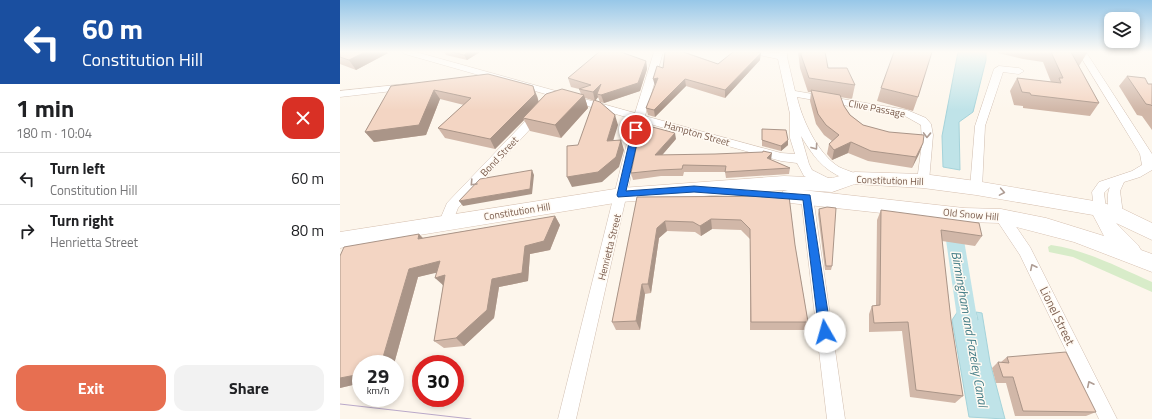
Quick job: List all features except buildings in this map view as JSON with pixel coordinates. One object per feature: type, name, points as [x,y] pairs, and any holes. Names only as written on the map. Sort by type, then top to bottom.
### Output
[{"type":"main road","name":"Constitution Hill","points":[[340,240],[621,195],[694,189],[784,183],[832,185],[855,178],[923,181],[976,188]]},
{"type":"main road","name":"Constitution Hill","points":[[832,185],[846,191],[912,198],[938,211]]},
{"type":"main road","points":[[976,188],[1108,212],[1134,214],[1152,218]]},
{"type":"main road","name":"Constitution Hill","points":[[694,189],[807,197]]},
{"type":"main road","name":"Old Snow Hill","points":[[807,197],[964,215],[1001,216],[1046,226],[1146,261]]},
{"type":"main road","points":[[1037,198],[1068,213],[1076,222],[1078,236]]},
{"type":"main road","points":[[1108,212],[1152,232]]},
{"type":"main road","points":[[1108,212],[1105,223],[1112,234],[1146,261]]},
{"type":"street","name":"Hampton Street","points":[[473,72],[557,93],[781,157],[801,159]]},
{"type":"street","name":"Henrietta Street","points":[[566,419],[639,117],[653,72]]},
{"type":"street","points":[[787,72],[795,114],[796,138],[801,159],[808,173],[832,185]]},
{"type":"street","points":[[976,188],[980,126],[998,72]]},
{"type":"street","points":[[1094,72],[1146,154],[1148,167],[1136,174],[1119,180],[1108,212]]},
{"type":"street","points":[[467,79],[481,74]]},
{"type":"street","points":[[340,94],[412,86]]},
{"type":"street","name":"Bond Street","points":[[446,222],[452,206],[557,93]]},
{"type":"street","name":"Clive Passage","points":[[791,93],[907,113],[922,120],[927,126],[928,134],[923,181]]},
{"type":"street","points":[[795,114],[808,138],[826,161],[835,170],[855,178]]},
{"type":"street","points":[[807,197],[835,412]]},
{"type":"street","name":"Lionel Street","points":[[1001,216],[1025,251],[1108,419]]},
{"type":"green space","points":[[1051,245],[1064,247],[1090,255],[1152,282],[1152,292],[1073,257],[1049,252],[1048,247]]},
{"type":"water","points":[[954,72],[983,72],[973,112],[959,122],[960,170],[943,167],[942,136]]},
{"type":"water","points":[[964,302],[974,319],[978,320],[976,312],[982,313],[990,362],[1005,419],[969,417],[952,320]]},
{"type":"waterway","name":"Birmingham and Fazeley Canal","points":[[955,240],[968,324]]},
{"type":"tram line","points":[[340,404],[471,419]]},
{"type":"route","points":[[636,130],[621,195],[694,189],[807,197],[825,332]]}]
